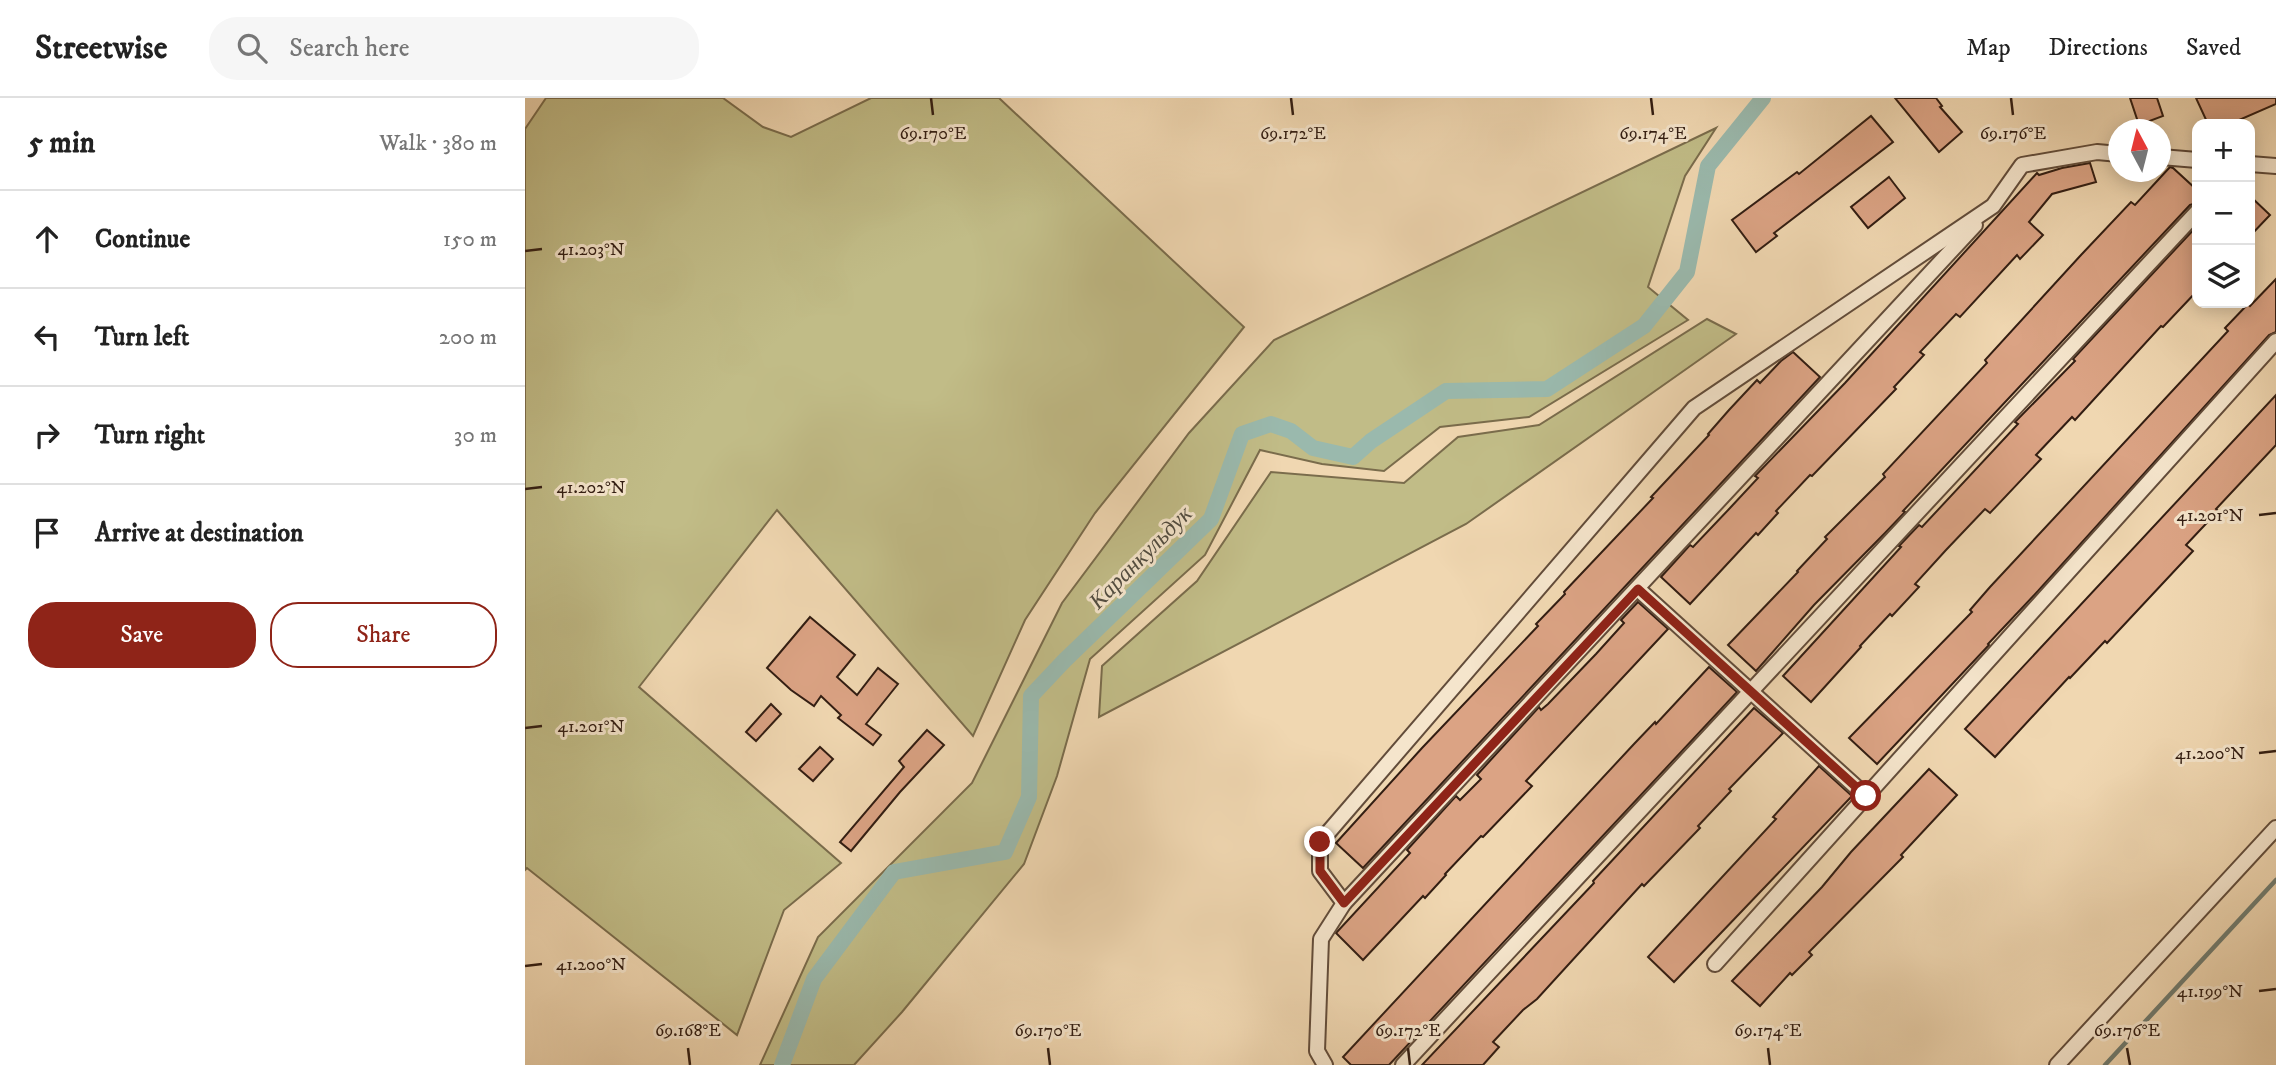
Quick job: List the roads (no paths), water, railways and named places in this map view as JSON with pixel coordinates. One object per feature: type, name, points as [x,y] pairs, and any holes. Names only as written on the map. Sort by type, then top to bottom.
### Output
[{"type":"street","points":[[1325,1065],[1317,1051],[1321,939],[1344,903],[1993,205],[2022,164],[2097,152],[2108,153]]},
{"type":"street","points":[[2171,158],[2192,160]]},
{"type":"street","points":[[2255,164],[2276,166]]},
{"type":"street","points":[[1344,903],[1320,871],[1320,842],[1694,408],[1993,205]]},
{"type":"street","points":[[1403,1065],[2192,217]]},
{"type":"street","points":[[1715,964],[2276,341]]},
{"type":"street","points":[[1638,589],[1866,796]]},
{"type":"street","points":[[2057,1065],[2276,828]]},
{"type":"waterway","name":"Каранкульдук","points":[[782,1065],[814,979],[894,872],[1005,852],[1029,797],[1031,696],[1211,519],[1242,434],[1271,424],[1291,431],[1313,448],[1353,457],[1371,441],[1446,391],[1547,389],[1644,326],[1687,272],[1708,166],[1763,98]]},
{"type":"waterway","points":[[2105,1065],[2276,880]]}]
